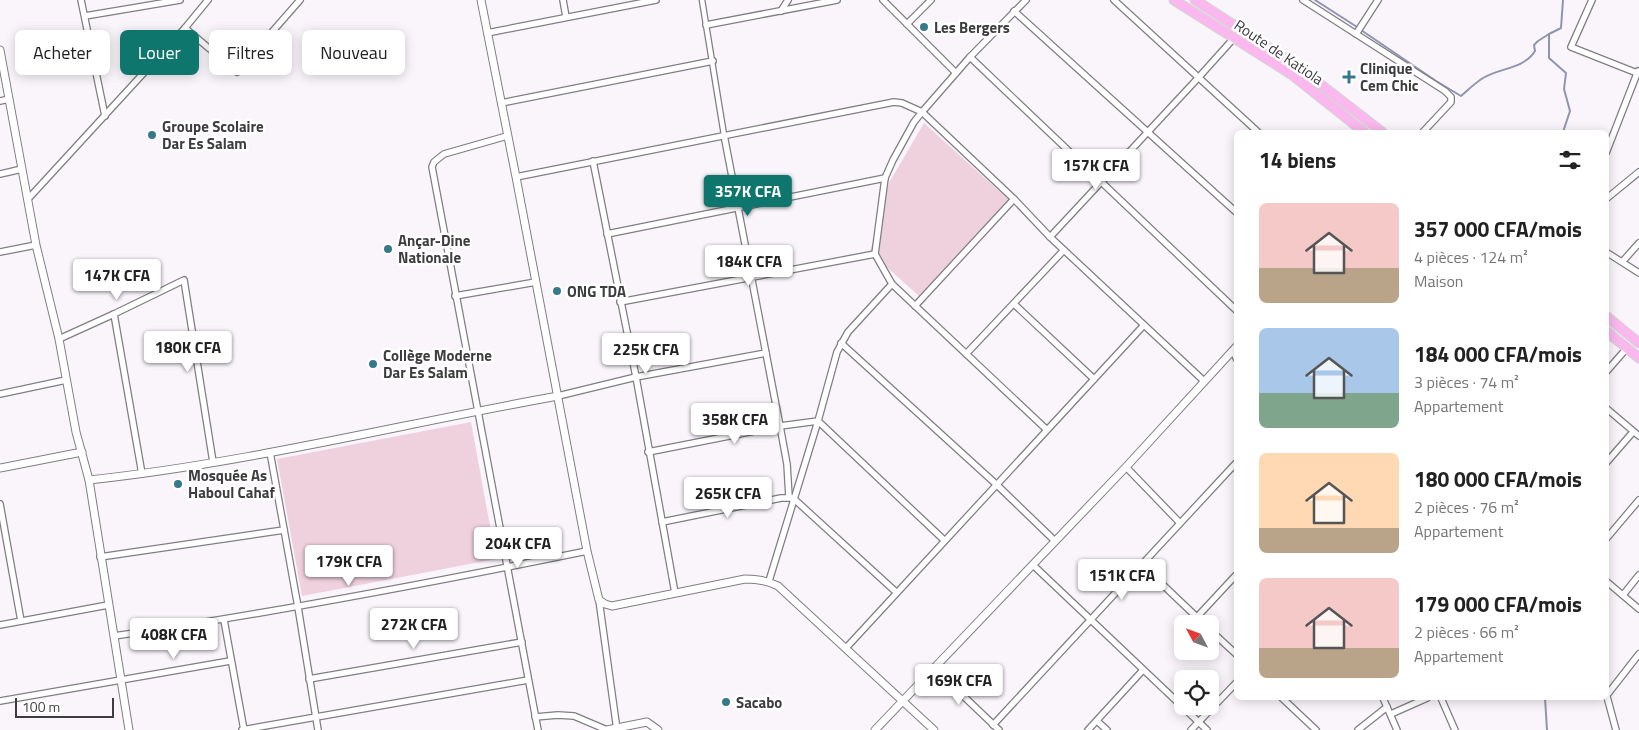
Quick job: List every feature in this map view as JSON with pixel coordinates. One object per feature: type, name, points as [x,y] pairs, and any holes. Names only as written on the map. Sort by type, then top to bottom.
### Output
[{"type":"highway","name":"Route de Katiola","points":[[1174,0],[1291,74],[1361,130]]},
{"type":"highway","name":"Route de Katiola","points":[[1195,0],[1297,66],[1379,130]]},
{"type":"highway","points":[[1609,318],[1637,338]]},
{"type":"highway","points":[[1609,333],[1639,358]]},
{"type":"street","points":[[81,0],[105,116]]},
{"type":"street","points":[[85,16],[180,0]]},
{"type":"street","points":[[28,199],[185,28],[208,0]]},
{"type":"street","points":[[185,28],[237,72],[300,0]]},
{"type":"street","points":[[481,0],[558,396],[586,551],[599,600],[616,729]]},
{"type":"street","points":[[563,0],[566,17]]},
{"type":"street","points":[[487,33],[656,0]]},
{"type":"street","points":[[702,0],[724,135],[780,426],[791,498],[896,592]]},
{"type":"street","points":[[781,11],[788,0]]},
{"type":"street","points":[[706,25],[837,0]]},
{"type":"street","points":[[883,0],[956,72]]},
{"type":"street","points":[[907,24],[931,0]]},
{"type":"street","points":[[1026,0],[956,72],[914,122],[885,178],[875,254],[892,284],[1046,429]]},
{"type":"street","points":[[1114,0],[1256,130]]},
{"type":"street","points":[[1303,0],[1445,91],[1451,97],[1451,102],[1425,130]]},
{"type":"street","points":[[1356,34],[1378,0]]},
{"type":"street","points":[[1592,0],[1571,47],[1638,75],[1609,146]]},
{"type":"street","points":[[1014,11],[1149,131],[1234,210]]},
{"type":"street","points":[[1050,237],[1234,38]]},
{"type":"street","points":[[0,50],[36,245],[59,339],[66,380],[89,480],[129,730]]},
{"type":"street","points":[[970,57],[1234,308]]},
{"type":"street","points":[[501,103],[712,62]]},
{"type":"street","points":[[0,101],[9,99]]},
{"type":"street","points":[[516,177],[894,102],[902,103],[922,112],[1014,199],[1050,237],[1204,381]]},
{"type":"street","points":[[508,136],[444,154],[434,162],[432,167],[538,730]]},
{"type":"street","points":[[593,161],[636,376],[648,452],[675,593]]},
{"type":"street","points":[[0,174],[22,169]]},
{"type":"street","points":[[1609,197],[1639,172]]},
{"type":"street","points":[[607,234],[885,178]]},
{"type":"street","points":[[915,306],[1014,199]]},
{"type":"street","points":[[1623,261],[1639,243]]},
{"type":"street","points":[[0,252],[36,245]]},
{"type":"street","points":[[966,354],[1064,250]]},
{"type":"street","points":[[620,302],[875,254]]},
{"type":"street","points":[[1609,254],[1639,273]]},
{"type":"street","points":[[59,339],[184,280],[213,462]]},
{"type":"street","points":[[455,296],[536,282]]},
{"type":"street","points":[[769,581],[791,498],[818,421],[837,352],[848,332],[892,284]]},
{"type":"street","points":[[1014,304],[1094,379]]},
{"type":"street","points":[[114,314],[142,474]]},
{"type":"street","points":[[846,648],[1046,429],[1144,325]]},
{"type":"street","points":[[841,343],[1055,541]]},
{"type":"street","points":[[1609,369],[1627,348]]},
{"type":"street","points":[[875,730],[1126,467],[1234,349]]},
{"type":"street","points":[[89,480],[142,474],[270,452],[558,396],[636,376],[766,353]]},
{"type":"street","points":[[0,394],[66,380]]},
{"type":"street","points":[[1609,411],[1639,436]]},
{"type":"street","points":[[648,452],[780,426],[818,421]]},
{"type":"street","points":[[818,421],[944,540]]},
{"type":"street","points":[[1609,460],[1633,432]]},
{"type":"street","points":[[0,468],[82,452]]},
{"type":"street","points":[[270,452],[318,730]]},
{"type":"street","points":[[993,725],[1234,465]]},
{"type":"street","points":[[1126,467],[1180,523]]},
{"type":"street","points":[[662,522],[791,498]]},
{"type":"street","points":[[1609,535],[1639,500]]},
{"type":"street","points":[[0,504],[21,621]]},
{"type":"street","points":[[100,557],[284,530]]},
{"type":"street","points":[[0,548],[8,546]]},
{"type":"street","points":[[114,636],[298,607],[586,551]]},
{"type":"street","points":[[1033,564],[1207,730]]},
{"type":"street","points":[[1141,564],[1195,615]]},
{"type":"street","points":[[1623,595],[1639,575]]},
{"type":"street","points":[[1199,615],[1234,577]]},
{"type":"street","points":[[599,600],[612,606],[745,579],[769,581],[778,586],[934,730]]},
{"type":"street","points":[[1609,583],[1639,609]]},
{"type":"street","points":[[0,625],[108,605]]},
{"type":"street","points":[[224,620],[243,730],[528,680]]},
{"type":"street","points":[[1219,638],[1234,652]]},
{"type":"street","points":[[309,680],[522,642]]},
{"type":"street","points":[[1609,690],[1639,654]]},
{"type":"street","points":[[0,701],[230,661]]},
{"type":"street","points":[[934,668],[999,730]]},
{"type":"street","points":[[1088,730],[1143,670]]},
{"type":"street","points":[[1191,730],[1234,685]]},
{"type":"street","points":[[1284,700],[1316,730]]},
{"type":"street","points":[[1384,700],[1397,730]]},
{"type":"street","points":[[1391,714],[1422,700]]},
{"type":"street","points":[[1442,700],[1455,730]]},
{"type":"street","points":[[1608,700],[1616,730]]},
{"type":"street","points":[[1358,730],[1387,706]]},
{"type":"street","points":[[535,717],[558,714],[574,716],[607,730],[647,722],[658,730]]},
{"type":"street","points":[[1097,721],[1106,730]]},
{"type":"shaded area","points":[[924,123],[1009,200],[919,296],[870,252],[889,183]]},
{"type":"shaded area","points":[[471,422],[496,559],[302,596],[277,459]]},
{"type":"waterway","points":[[1315,0],[1357,27]]},
{"type":"waterway","points":[[1563,0],[1561,28],[1549,34],[1549,58],[1566,73],[1564,89],[1570,111],[1564,130]]},
{"type":"waterway","points":[[1361,30],[1461,96],[1483,78],[1518,65],[1530,57],[1535,51],[1534,45],[1549,34]]},
{"type":"waterway","points":[[1545,700],[1547,730]]},
{"type":"place","name":"Les Bergers","points":[[924,27]]},
{"type":"place","name":"Clinique Cem Chic","points":[[1349,77]]},
{"type":"place","name":"Groupe Scolaire Dar Es Salam","points":[[152,135]]},
{"type":"place","name":"Ançar-Dine Nationale","points":[[388,249]]},
{"type":"place","name":"ONG TDA","points":[[557,291]]},
{"type":"place","name":"Collège Moderne Dar Es Salam","points":[[373,364]]},
{"type":"place","name":"Mosquée As Haboul Cahaf","points":[[178,484]]},
{"type":"place","name":"Sacabo","points":[[726,702]]}]
